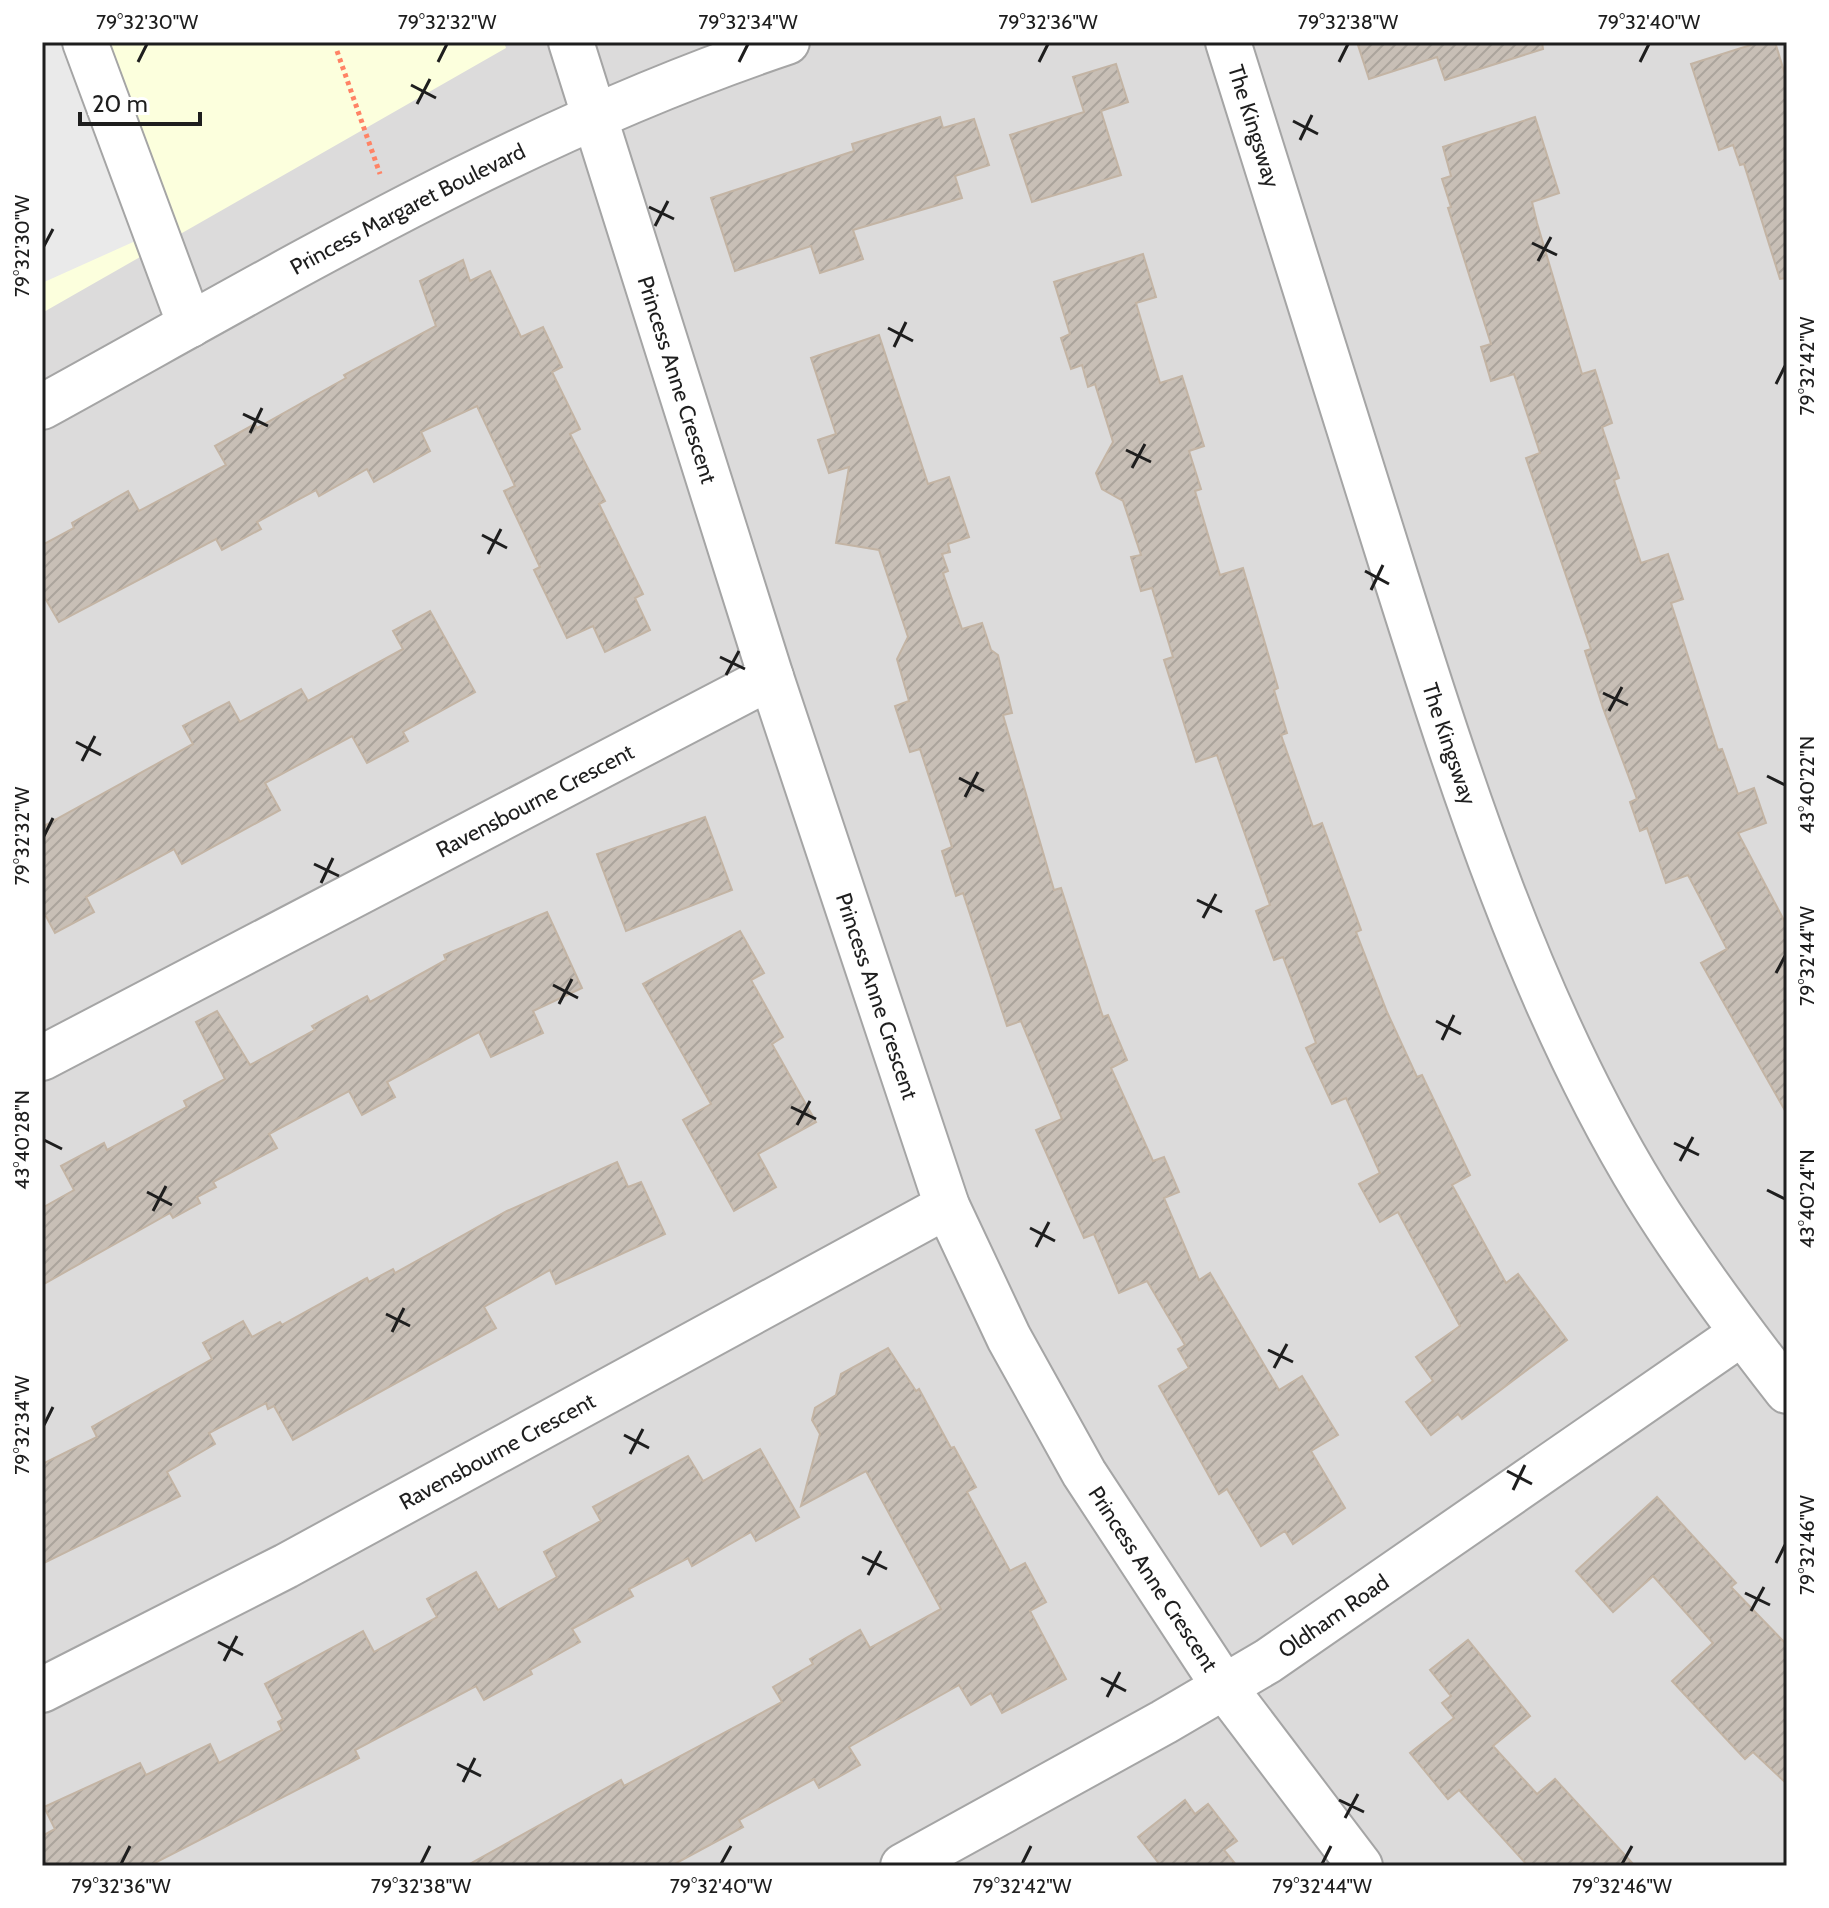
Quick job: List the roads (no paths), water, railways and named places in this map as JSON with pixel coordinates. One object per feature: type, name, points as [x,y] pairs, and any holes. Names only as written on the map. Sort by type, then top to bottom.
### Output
[{"type":"street","points":[[85,42],[190,325]]},
{"type":"street","name":"Princess Anne Crescent","points":[[571,42],[771,677],[947,1206],[1041,1400],[1180,1624],[1360,1866]]},
{"type":"street","name":"Princess Margaret Boulevard","points":[[45,395],[190,325],[393,213],[594,118],[787,42]]},
{"type":"street","name":"The Kingsway","points":[[1228,42],[1436,703],[1499,882],[1565,1040],[1645,1192],[1742,1333],[1787,1391]]},
{"type":"street","name":"Ravensbourne Crescent","points":[[42,1058],[771,677]]},
{"type":"street","name":"Ravensbourne Crescent","points":[[42,1690],[286,1566],[947,1206]]},
{"type":"street","name":"Oldham Road","points":[[903,1866],[1225,1688],[1742,1333]]}]
